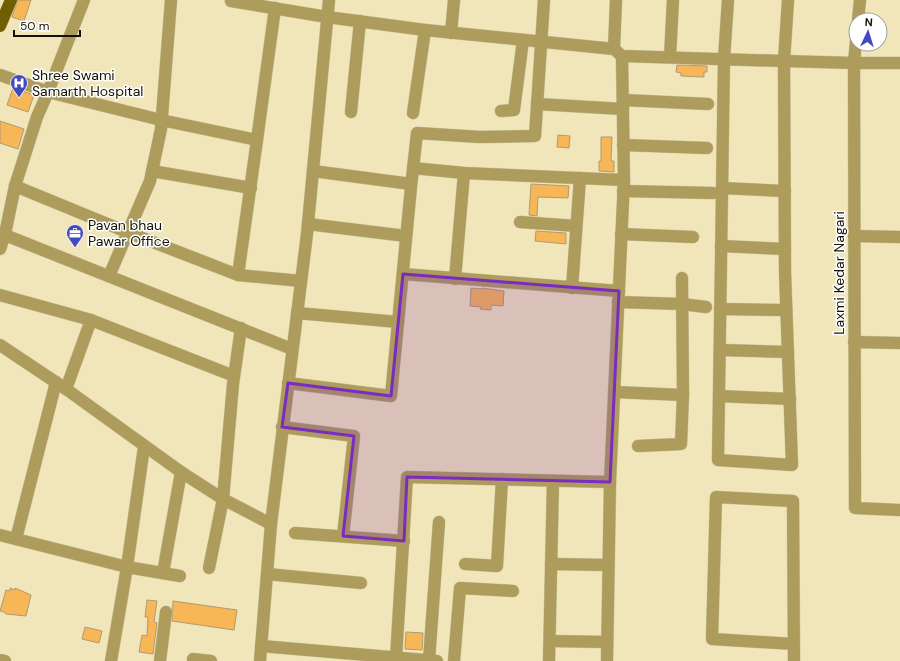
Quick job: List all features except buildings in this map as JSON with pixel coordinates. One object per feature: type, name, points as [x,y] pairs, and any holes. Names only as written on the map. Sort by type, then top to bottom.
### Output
[{"type":"main road","points":[[0,26],[11,0]]},
{"type":"street","points":[[0,249],[2,233],[15,186],[37,116],[84,0]]},
{"type":"street","points":[[109,276],[150,181],[162,120],[171,0]]},
{"type":"street","points":[[228,0],[327,17],[425,30],[670,57],[900,63]]},
{"type":"street","points":[[260,661],[271,524],[308,224],[329,0]]},
{"type":"street","points":[[451,32],[454,0]]},
{"type":"street","points":[[288,383],[391,396],[417,134],[480,137],[535,136],[544,0]]},
{"type":"street","points":[[606,661],[610,482],[623,186],[623,105],[618,52],[616,0]]},
{"type":"street","points":[[670,57],[673,0]]},
{"type":"street","points":[[728,0],[717,190],[721,246],[718,460],[792,465],[786,310],[784,191],[784,61],[788,0]]},
{"type":"street","points":[[859,12],[860,0]]},
{"type":"street","points":[[238,275],[258,140],[275,8]]},
{"type":"street","points":[[351,112],[360,21]]},
{"type":"street","points":[[413,113],[425,30]]},
{"type":"street","points":[[502,111],[514,110],[523,40]]},
{"type":"street","name":"Laxmi Kedar Nagari","points":[[855,52],[855,508],[900,510]]},
{"type":"street","points":[[0,75],[48,92],[162,120],[258,140]]},
{"type":"street","points":[[537,104],[708,104]]},
{"type":"street","points":[[623,145],[707,148]]},
{"type":"street","points":[[413,168],[464,173],[580,178],[623,186],[784,191]]},
{"type":"street","points":[[312,170],[411,184]]},
{"type":"street","points":[[152,172],[251,188]]},
{"type":"street","points":[[455,278],[464,173]]},
{"type":"street","points":[[572,288],[580,178]]},
{"type":"street","points":[[15,186],[127,232],[238,275],[301,281]]},
{"type":"street","points":[[520,222],[576,226]]},
{"type":"street","points":[[308,224],[406,236]]},
{"type":"street","points":[[2,233],[292,349]]},
{"type":"street","points":[[621,234],[693,237]]},
{"type":"street","points":[[854,236],[900,236]]},
{"type":"street","points":[[721,246],[785,250]]},
{"type":"street","points":[[402,274],[572,288],[618,297],[706,307]]},
{"type":"street","points":[[638,446],[681,444],[683,395],[682,278]]},
{"type":"street","points":[[0,295],[91,320],[234,376]]},
{"type":"street","points":[[720,309],[786,310]]},
{"type":"street","points":[[297,312],[398,322]]},
{"type":"street","points":[[16,538],[61,386],[91,320]]},
{"type":"street","points":[[209,568],[223,499],[234,376],[241,328]]},
{"type":"street","points":[[854,342],[900,343]]},
{"type":"street","points":[[0,345],[61,386],[181,472],[223,499],[271,524]]},
{"type":"street","points":[[720,350],[788,352]]},
{"type":"street","points":[[614,392],[683,395]]},
{"type":"street","points":[[719,396],[790,399]]},
{"type":"street","points":[[282,427],[354,436],[343,536]]},
{"type":"street","points":[[111,661],[144,446]]},
{"type":"street","points":[[163,573],[181,472]]},
{"type":"street","points":[[396,658],[407,477],[610,482]]},
{"type":"street","points":[[465,564],[497,566],[502,479]]},
{"type":"street","points":[[549,661],[553,481]]},
{"type":"street","points":[[794,644],[712,639],[716,497],[793,501],[794,644],[794,661]]},
{"type":"street","points":[[262,646],[433,661],[439,522]]},
{"type":"street","points":[[295,533],[404,541]]},
{"type":"street","points":[[0,535],[126,566],[180,576]]},
{"type":"street","points":[[551,564],[608,565]]},
{"type":"street","points":[[267,574],[361,583]]},
{"type":"street","points":[[454,661],[460,588],[513,591]]},
{"type":"street","points":[[160,661],[166,612]]},
{"type":"street","points":[[550,641],[607,642]]},
{"type":"street","points":[[193,659],[211,661]]},
{"type":"street","points":[[0,660],[5,661]]},
{"type":"highlighted area","points":[[403,274],[619,291],[610,482],[407,477],[404,541],[343,536],[354,436],[282,427],[288,383],[391,396]]},
{"type":"place","name":"Shree Swami Samarth Hospital","points":[[19,98]]},
{"type":"place","name":"Pavan bhau Pawar Office","points":[[75,248]]}]
